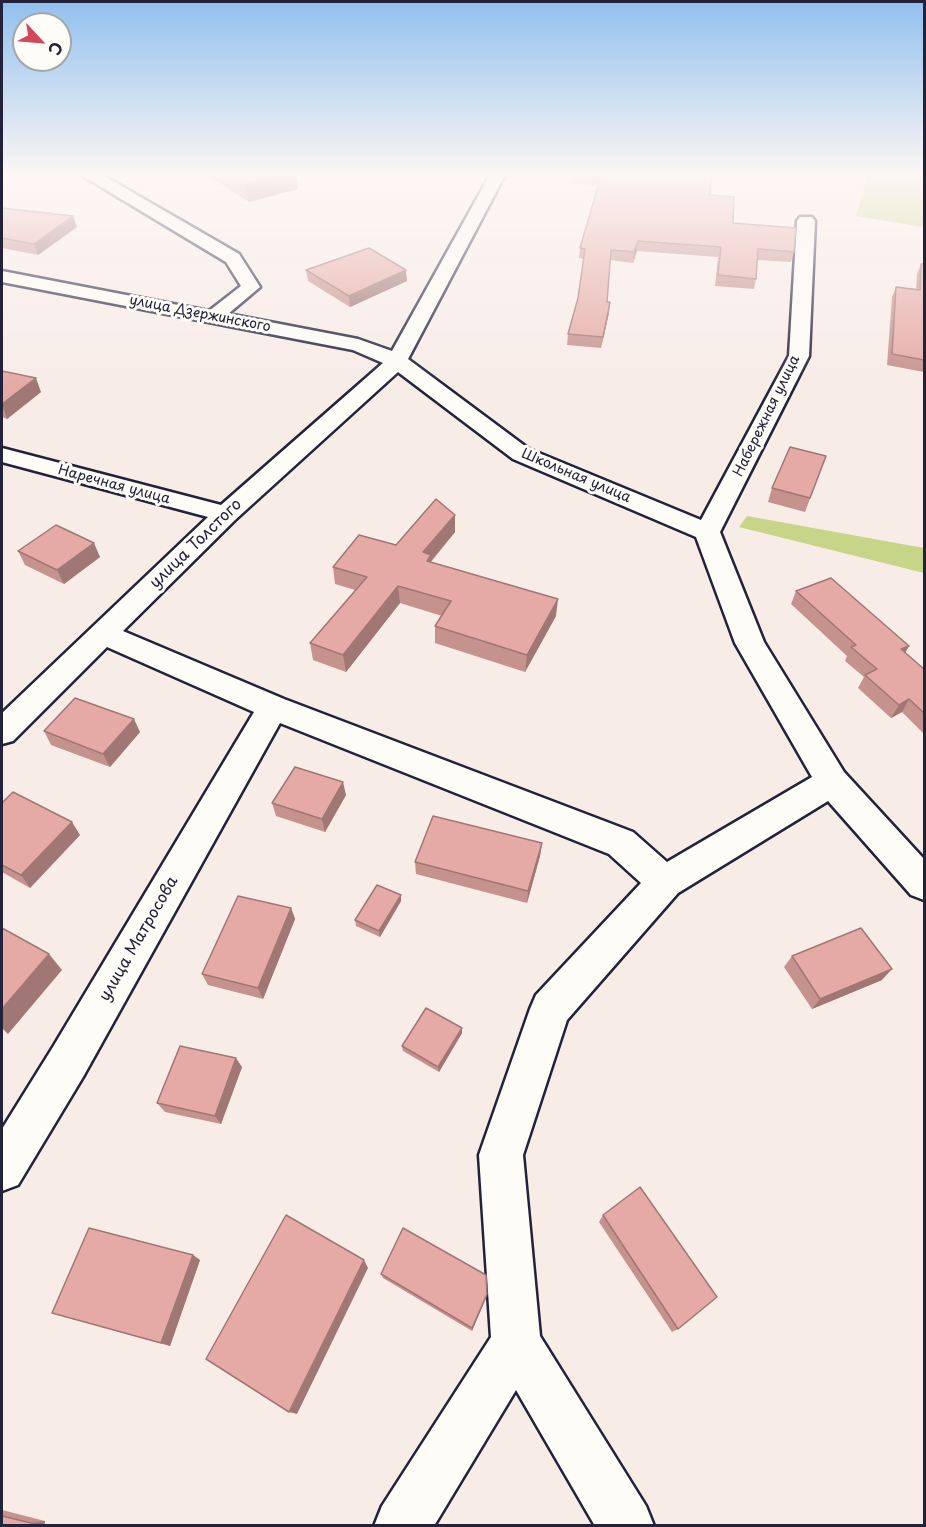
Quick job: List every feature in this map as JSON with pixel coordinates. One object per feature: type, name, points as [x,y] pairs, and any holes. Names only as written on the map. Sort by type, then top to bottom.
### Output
[{"type":"street","points":[[210,244],[233,258],[251,287],[214,316]]},
{"type":"street","name":"улица Толстого","points":[[2,732],[226,514],[397,361],[460,244]]},
{"type":"street","name":"Набережная улица","points":[[707,532],[799,357],[805,244]]},
{"type":"street","name":"улица Дзержинского","points":[[2,277],[358,345],[397,361]]},
{"type":"street","name":"Школьная улица","points":[[397,361],[521,454],[707,532]]},
{"type":"street","name":"Наречная улица","points":[[2,455],[226,514]]},
{"type":"street","points":[[707,532],[750,643],[832,782],[924,884]]},
{"type":"street","points":[[103,634],[273,707],[621,843],[665,882]]},
{"type":"street","name":"улица Матросова","points":[[2,1169],[68,1062],[273,707]]},
{"type":"street","points":[[626,1526],[516,1343],[501,1155],[550,1009],[665,882],[832,782]]},
{"type":"street","points":[[402,1526],[516,1343]]},
{"type":"green space","points":[[747,516],[924,548],[924,573],[739,527]]},
{"type":"building","points":[[581,244],[637,244],[634,252],[611,250],[607,302],[610,302],[603,337],[568,334],[578,298],[585,249],[580,248]]},
{"type":"building","points":[[683,244],[795,244],[794,252],[758,249],[756,279],[718,275],[721,247]]},
{"type":"building","points":[[369,248],[406,270],[349,296],[306,270]]},
{"type":"building","points":[[921,264],[924,264],[924,360],[892,354],[896,287],[920,290]]},
{"type":"building","points":[[2,371],[36,378],[2,404]]},
{"type":"building","points":[[790,447],[826,456],[810,498],[772,488]]},
{"type":"building","points":[[436,499],[455,515],[423,552],[431,555],[427,561],[558,599],[527,655],[435,626],[451,601],[398,586],[343,655],[310,643],[367,577],[333,567],[359,535],[396,545]]},
{"type":"building","points":[[56,525],[94,543],[57,570],[18,551]]},
{"type":"building","points":[[831,578],[909,646],[901,649],[924,669],[924,713],[909,699],[899,705],[865,675],[877,669],[851,647],[856,645],[796,591]]},
{"type":"building","points":[[75,698],[134,719],[103,754],[44,731]]},
{"type":"building","points":[[295,767],[343,782],[322,819],[272,803]]},
{"type":"building","points":[[13,792],[72,822],[21,875],[2,865],[2,803]]},
{"type":"building","points":[[433,816],[542,843],[528,891],[415,862]]},
{"type":"building","points":[[377,885],[401,895],[379,931],[355,920]]},
{"type":"building","points":[[238,896],[291,908],[258,988],[202,974]]},
{"type":"building","points":[[2,928],[49,954],[2,1009]]},
{"type":"building","points":[[861,928],[892,969],[820,999],[792,956]]},
{"type":"building","points":[[426,1008],[462,1028],[438,1067],[402,1046]]},
{"type":"building","points":[[180,1046],[236,1058],[215,1116],[157,1103]]},
{"type":"building","points":[[640,1187],[717,1297],[678,1329],[603,1215]]},
{"type":"building","points":[[286,1215],[364,1260],[289,1412],[206,1359]]},
{"type":"building","points":[[89,1228],[193,1255],[161,1343],[52,1313]]},
{"type":"building","points":[[403,1228],[486,1275],[487,1294],[472,1328],[381,1274]]},
{"type":"building","points":[[2,1516],[31,1523],[31,1526],[2,1526]]}]
